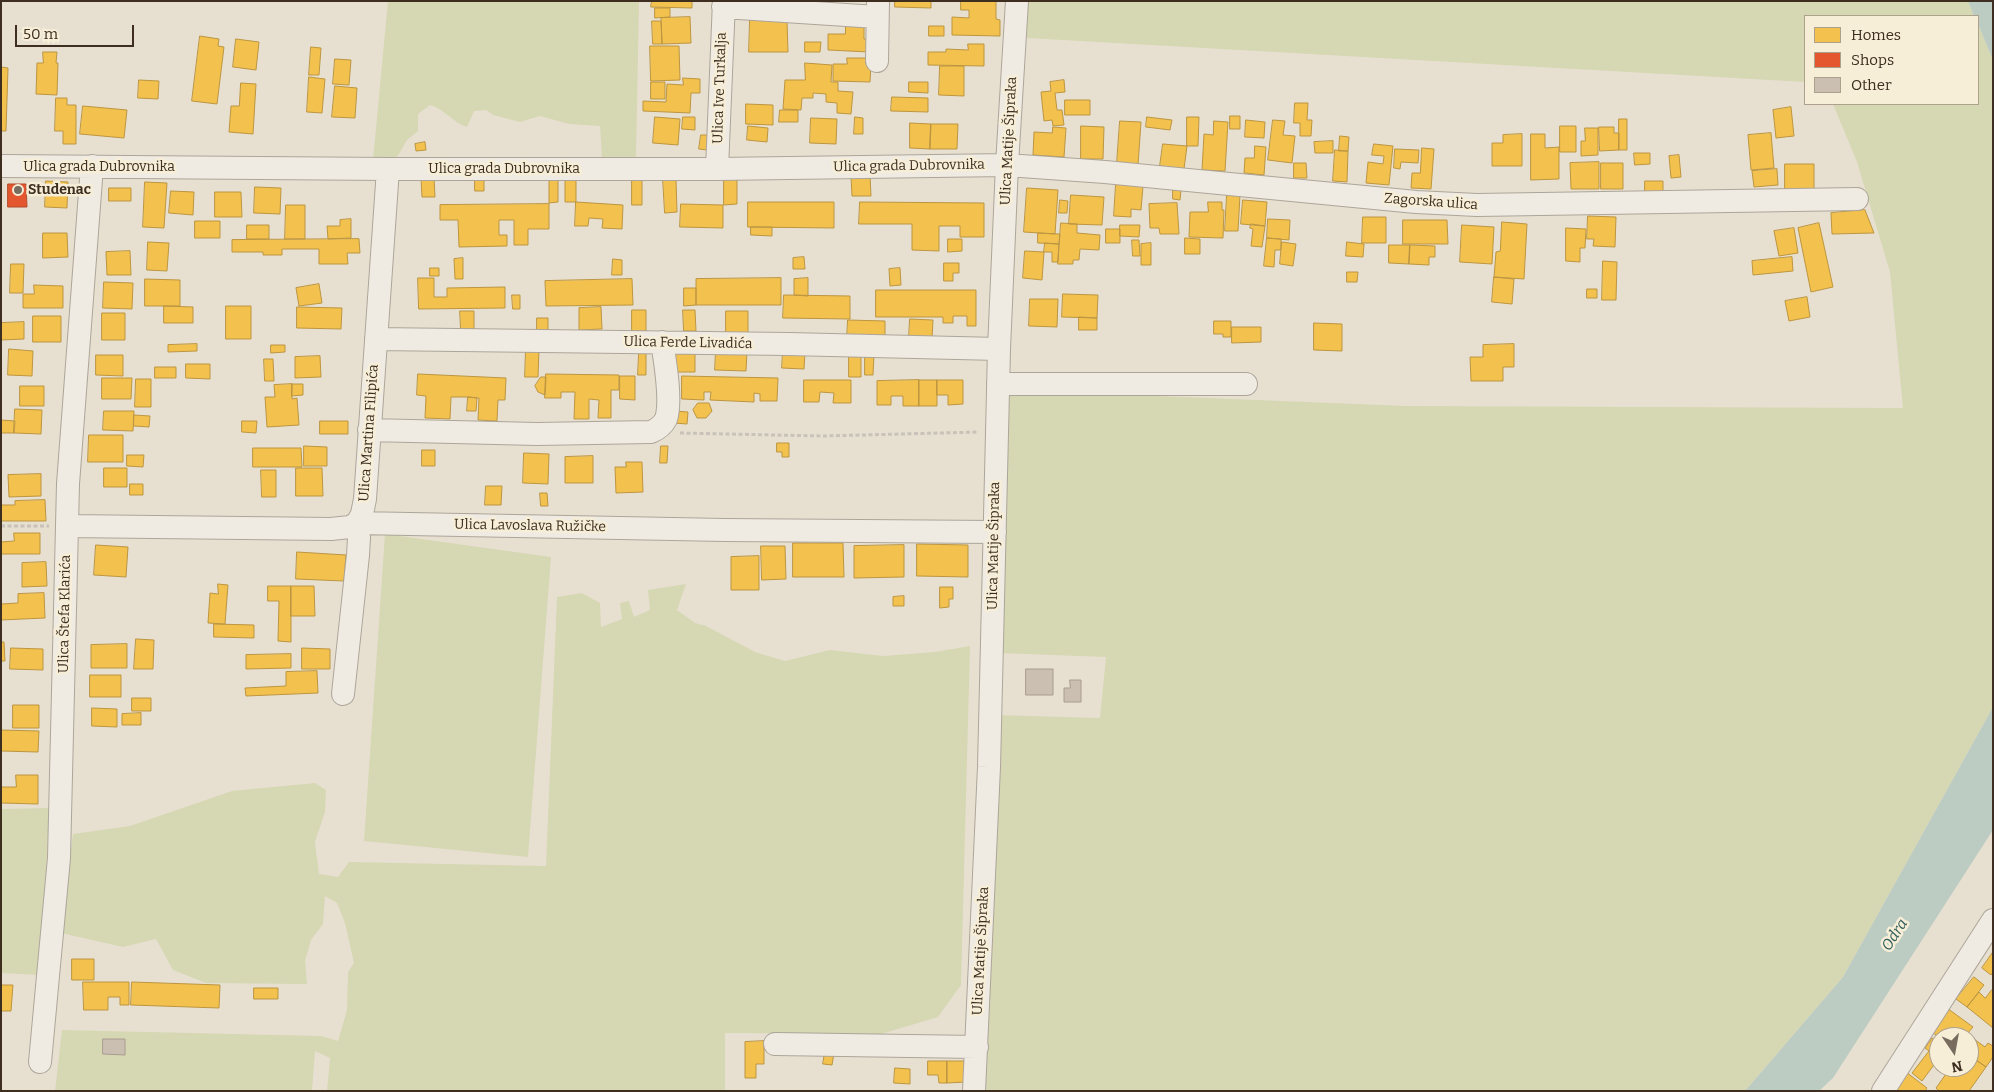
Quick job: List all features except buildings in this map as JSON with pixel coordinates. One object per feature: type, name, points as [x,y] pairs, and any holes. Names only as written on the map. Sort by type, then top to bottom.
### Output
[{"type":"street","name":"Ulica Matije Šipraka","points":[[974,1091],[989,767],[998,384],[1016,1]]},
{"type":"street","name":"Ulica Ive Turkalja","points":[[717,169],[724,4],[878,9],[877,61]]},
{"type":"street","name":"Ulica grada Dubrovnika","points":[[1,166],[717,169],[1007,165]]},
{"type":"street","name":"Zagorska ulica","points":[[1007,165],[1114,173],[1416,202],[1477,205],[1857,199]]},
{"type":"street","name":"Ulica Štefa Klarića","points":[[40,1062],[57,893],[62,809],[67,526],[92,166]]},
{"type":"street","name":"Ulica Martina Filipića","points":[[343,694],[358,555],[359,538],[357,523],[364,506],[388,169]]},
{"type":"street","name":"Ulica Ferde Livadića","points":[[376,339],[662,342],[1000,349]]},
{"type":"street","points":[[369,430],[488,433],[646,433],[660,427],[666,418],[666,372],[662,342]]},
{"type":"street","points":[[998,384],[1246,384]]},
{"type":"street","name":"Ulica Lavoslava Ružičke","points":[[67,526],[331,529],[350,527],[357,523],[725,530],[995,532]]},
{"type":"street","points":[[1883,1091],[1993,920]]},
{"type":"street","points":[[775,1044],[977,1047]]},
{"type":"path","points":[[660,427],[681,433],[824,436],[997,432]]},
{"type":"path","points":[[1,526],[67,526]]},
{"type":"green space","points":[[388,1],[639,1],[636,158],[602,160],[600,126],[569,124],[540,116],[520,122],[493,115],[486,110],[474,111],[467,127],[430,105],[418,114],[418,131],[407,140],[396,159],[373,160]]},
{"type":"green space","points":[[1027,1],[1968,1],[1974,15],[1804,15],[1804,82],[1027,38]]},
{"type":"green space","points":[[1979,26],[1993,60],[1993,707],[1843,977],[1745,1091],[984,1091],[995,715],[1100,718],[1106,657],[999,653],[1009,390],[1406,406],[1903,408],[1890,272],[1857,162],[1833,105],[1979,105]]},
{"type":"green space","points":[[385,534],[551,557],[528,857],[364,841]]},
{"type":"green space","points":[[686,584],[677,610],[695,623],[706,626],[755,652],[785,661],[830,650],[883,656],[935,652],[970,646],[961,985],[938,1017],[881,1034],[725,1033],[725,1091],[327,1091],[330,1058],[315,1051],[312,1091],[55,1091],[62,1030],[321,1036],[338,1041],[347,1010],[348,972],[354,963],[345,923],[337,903],[325,896],[323,924],[311,940],[305,961],[307,984],[206,983],[173,970],[156,939],[123,947],[61,933],[73,834],[130,826],[232,791],[315,783],[326,790],[325,812],[315,842],[319,874],[338,877],[349,862],[546,866],[557,597],[582,593],[600,603],[601,627],[622,619],[620,603],[629,601],[634,617],[650,610],[648,590]]},
{"type":"green space","points":[[49,808],[42,975],[1,973],[1,809]]},
{"type":"water","points":[[1968,1],[1993,1],[1993,60],[1979,26],[1979,15],[1974,15]]},
{"type":"water","name":"Odra","points":[[1993,707],[1993,830],[1833,1078],[1819,1091],[1745,1091],[1843,977]]},
{"type":"place","name":"Studenac","points":[[18,190]]}]
